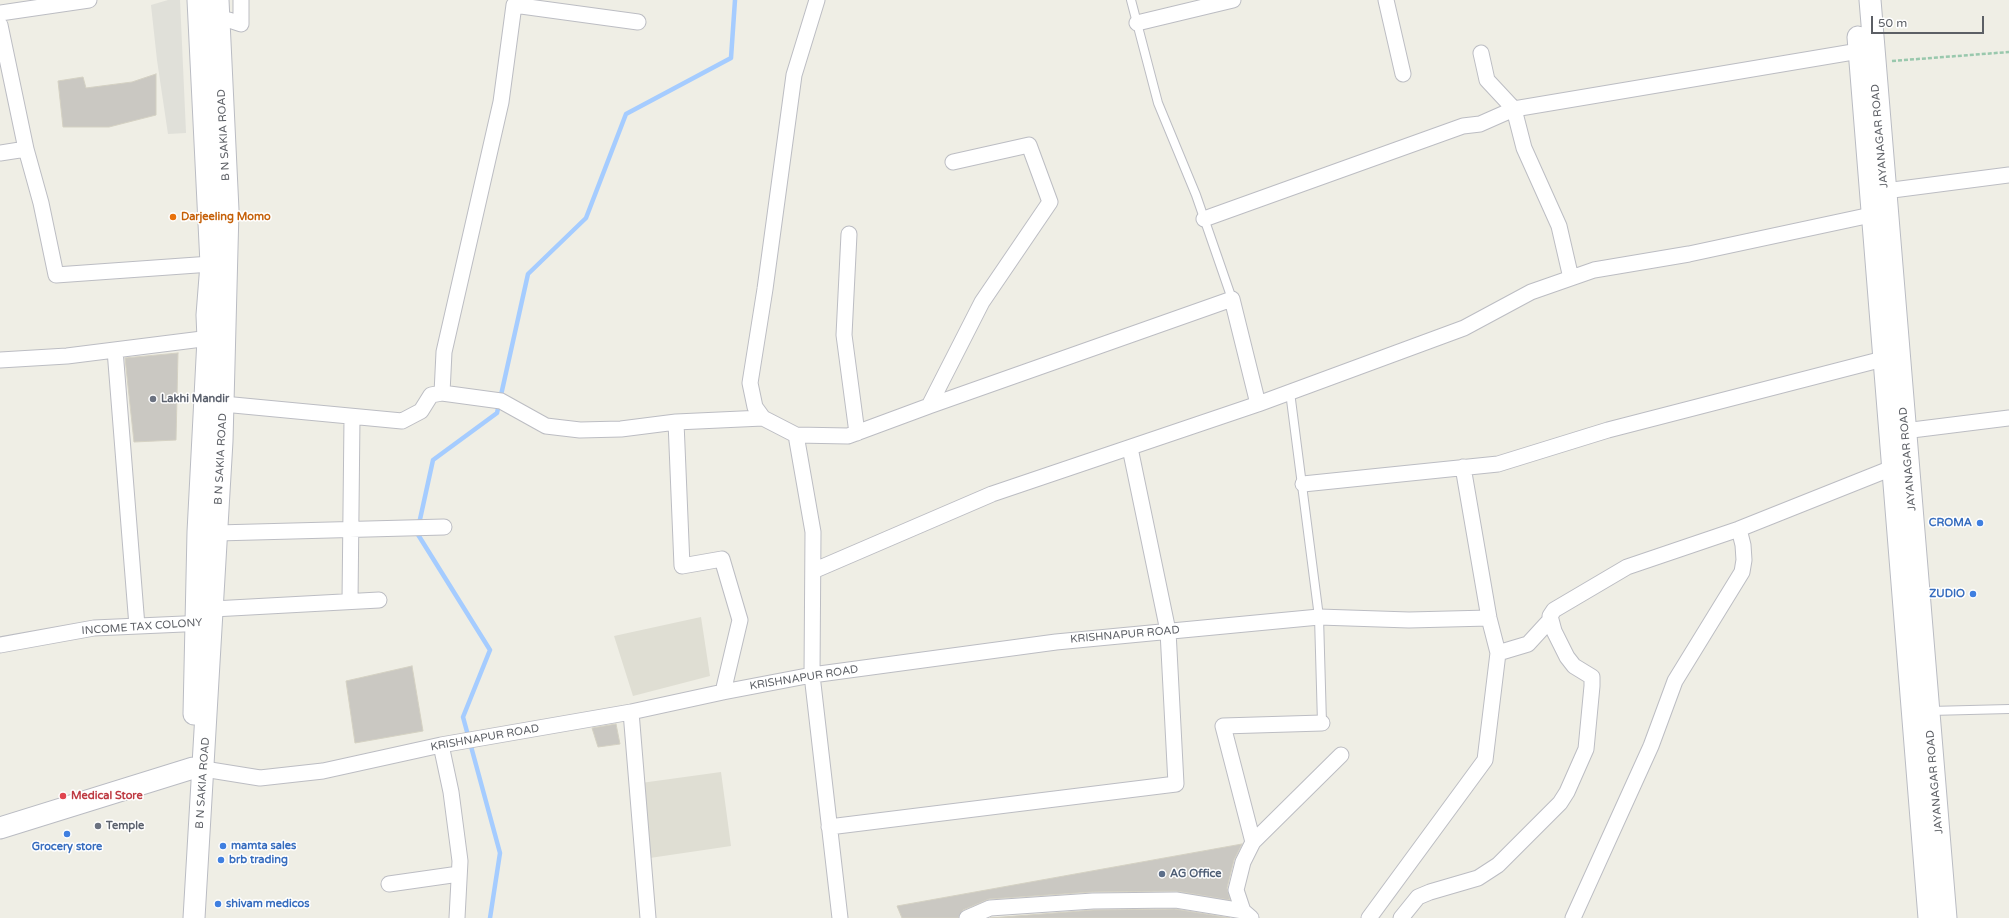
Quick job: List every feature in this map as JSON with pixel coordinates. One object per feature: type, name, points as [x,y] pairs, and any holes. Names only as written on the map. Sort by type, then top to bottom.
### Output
[{"type":"street","points":[[0,12],[89,0]]},
{"type":"street","name":"B N SAKIA ROAD","points":[[185,918],[198,768],[207,618],[217,533],[223,404],[216,337],[207,315],[212,264],[198,0]]},
{"type":"street","points":[[218,11],[237,4],[237,0]]},
{"type":"street","points":[[218,11],[229,20],[241,24],[241,0]]},
{"type":"street","points":[[817,0],[794,75],[766,289],[750,383],[755,407],[763,418],[796,435],[848,436],[1232,299],[1258,404]]},
{"type":"street","points":[[1137,23],[1191,5],[1233,0]]},
{"type":"street","points":[[1386,0],[1403,74]]},
{"type":"street","name":"JAYANAGAR ROAD","points":[[1855,0],[1866,49],[1885,191],[1879,214]]},
{"type":"street","name":"JAYANAGAR ROAD","points":[[1870,0],[1866,49],[1897,431],[1929,711],[1930,835],[1928,918]]},
{"type":"street","points":[[442,393],[444,352],[501,102],[514,5],[638,22]]},
{"type":"street","name":"B N SAKIA ROAD","points":[[207,618],[198,532],[228,210],[218,11]]},
{"type":"street","points":[[0,26],[26,149],[41,203],[56,275],[212,264]]},
{"type":"street","points":[[1204,219],[1463,126],[1480,124],[1514,109],[1866,49]]},
{"type":"street","points":[[1481,53],[1487,80],[1514,109],[1524,148],[1560,226],[1571,278]]},
{"type":"street","points":[[929,406],[982,302],[1050,202],[1029,145],[953,162]]},
{"type":"street","points":[[0,154],[26,149]]},
{"type":"street","points":[[1885,191],[2009,175]]},
{"type":"street","points":[[813,571],[992,494],[1258,404],[1464,328],[1531,292],[1594,270],[1689,254],[1879,214]]},
{"type":"street","points":[[849,234],[844,335],[857,433]]},
{"type":"street","points":[[0,360],[67,356],[216,337]]},
{"type":"street","points":[[115,350],[137,626]]},
{"type":"street","points":[[1303,484],[1498,464],[1608,430],[1891,358]]},
{"type":"street","points":[[223,404],[268,407],[352,418],[402,421],[421,411],[431,395],[442,393],[500,402],[546,426],[580,430],[621,429],[676,422],[763,418]]},
{"type":"street","points":[[350,601],[352,418]]},
{"type":"street","points":[[1897,431],[2009,418]]},
{"type":"street","points":[[676,422],[682,566],[722,558],[740,620],[723,692]]},
{"type":"street","name":"JAYANAGAR ROAD","points":[[1897,431],[1892,468],[1930,835],[1946,918]]},
{"type":"street","points":[[796,435],[813,532],[812,675],[840,918]]},
{"type":"street","points":[[829,827],[1176,784],[1168,631],[1130,448]]},
{"type":"street","points":[[1369,918],[1485,760],[1498,653],[1489,618],[1462,467]]},
{"type":"street","points":[[1498,653],[1528,644],[1550,620],[1550,616],[1554,610],[1627,567],[1739,529],[1892,468]]},
{"type":"street","points":[[217,533],[444,527]]},
{"type":"street","points":[[1573,918],[1651,746],[1675,681],[1742,572],[1744,560],[1743,545],[1739,529]]},
{"type":"street","name":"INCOME TAX COLONY","points":[[0,645],[94,628],[137,626],[350,601],[379,600]]},
{"type":"street","name":"KRISHNAPUR ROAD","points":[[198,768],[260,778],[323,771],[441,745],[631,712],[812,675],[1056,642],[1320,617],[1410,620],[1489,618]]},
{"type":"street","points":[[1401,918],[1418,897],[1478,878],[1498,865],[1560,803],[1572,781],[1586,749],[1592,702],[1592,677],[1574,666],[1567,657],[1550,620]]},
{"type":"street","points":[[631,712],[648,918]]},
{"type":"street","points":[[1253,842],[1223,726],[1322,723]]},
{"type":"street","points":[[441,745],[451,792],[460,861],[457,918]]},
{"type":"street","points":[[1247,914],[1236,890],[1243,862],[1253,842],[1341,754]]},
{"type":"street","points":[[0,828],[198,768]]},
{"type":"street","name":"B N SAKIA ROAD","points":[[194,918],[198,768]]},
{"type":"street","points":[[389,884],[459,874]]},
{"type":"street","points":[[967,918],[990,908],[1092,900],[1176,900],[1247,914]]},
{"type":"lane","points":[[1131,0],[1158,103],[1204,219],[1232,299]]},
{"type":"lane","points":[[1290,392],[1320,617],[1322,723]]},
{"type":"lane","points":[[1929,711],[2009,709]]},
{"type":"path","points":[[1888,61],[2009,52]]},
{"type":"shaded area","points":[[168,0],[180,0],[186,133],[168,134],[157,60],[151,5]]},
{"type":"shaded area","points":[[701,617],[710,676],[633,696],[614,636]]},
{"type":"shaded area","points":[[721,772],[731,846],[643,859],[641,783]]},
{"type":"building","points":[[156,74],[156,115],[109,127],[63,127],[58,81],[83,77],[86,88],[132,82]]},
{"type":"building","name":"Lakhi Mandir","points":[[178,353],[176,440],[134,442],[125,358]]},
{"type":"building","points":[[412,666],[423,731],[355,743],[346,681]]},
{"type":"building","points":[[616,724],[620,744],[598,747],[592,728]]},
{"type":"building","points":[[1242,844],[1234,860],[1227,888],[1230,900],[1176,891],[1092,892],[989,899],[963,910],[958,918],[902,918],[897,906]]},
{"type":"building","points":[[1175,909],[1230,918],[990,918],[1093,910]]},
{"type":"waterway","points":[[490,918],[500,853],[463,717],[490,650],[417,533],[433,460],[497,413],[528,274],[586,218],[626,114],[731,58],[735,0]]},
{"type":"place","name":"Darjeeling Momo","points":[[173,217]]},
{"type":"place","name":"Lakhi Mandir","points":[[153,399]]},
{"type":"place","name":"CROMA","points":[[1980,523]]},
{"type":"place","name":"ZUDIO","points":[[1973,594]]},
{"type":"place","name":"Medical Store","points":[[63,796]]},
{"type":"place","name":"Temple","points":[[98,826]]},
{"type":"place","name":"Grocery store","points":[[67,834]]},
{"type":"place","name":"mamta sales","points":[[223,846]]},
{"type":"place","name":"brb trading","points":[[221,860]]},
{"type":"place","name":"AG Office","points":[[1162,874]]},
{"type":"place","name":"shivam medicos","points":[[218,904]]}]
